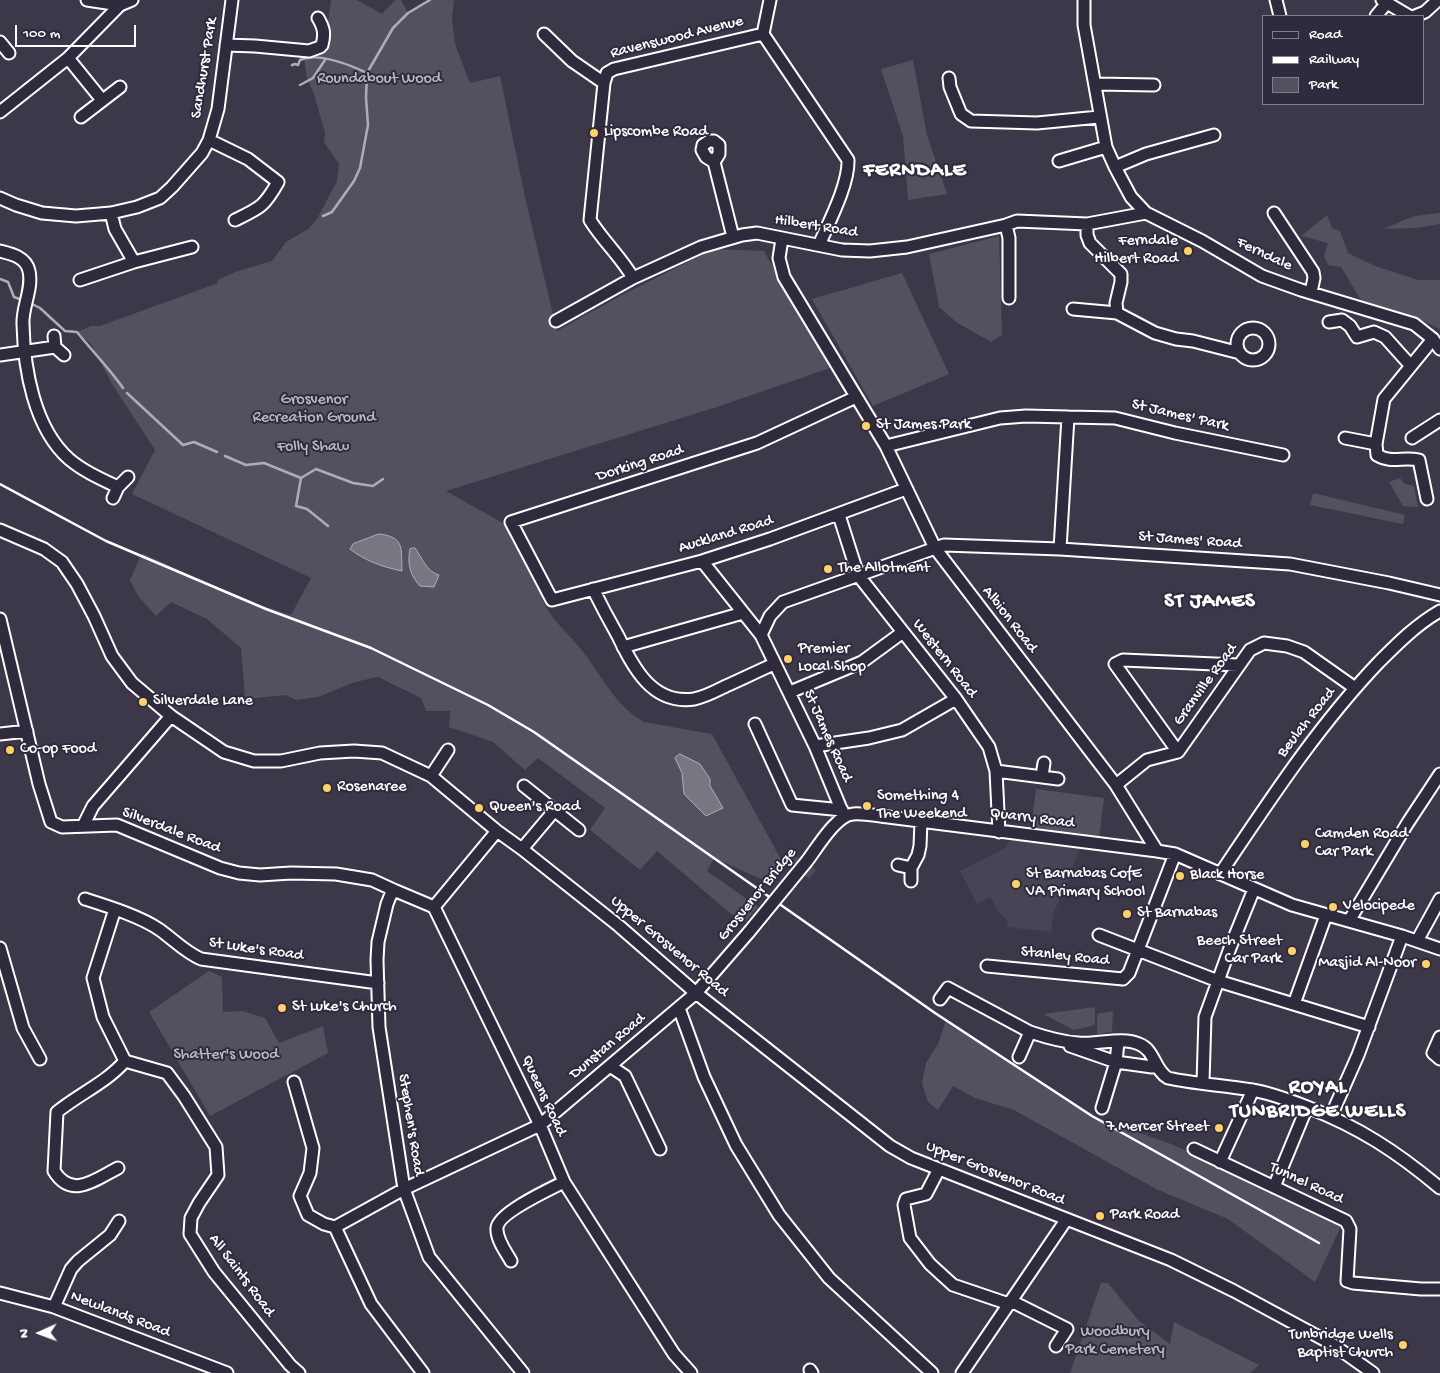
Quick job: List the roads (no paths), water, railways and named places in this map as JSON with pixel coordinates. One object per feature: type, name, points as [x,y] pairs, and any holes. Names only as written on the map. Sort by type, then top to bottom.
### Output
[{"type":"street","points":[[87,0],[120,6]]},
{"type":"street","points":[[0,112],[68,58],[120,6],[132,0]]},
{"type":"street","name":"Sandhurst Park","points":[[0,198],[16,206],[42,213],[76,216],[111,213],[137,207],[160,198],[202,153],[209,140],[218,109],[232,0]]},
{"type":"street","points":[[763,34],[770,0]]},
{"type":"street","name":"Ferndale","points":[[1084,0],[1084,25],[1106,147],[1114,167],[1131,198],[1146,213],[1202,241],[1262,276],[1414,324],[1433,339],[1440,350]]},
{"type":"street","points":[[1276,0],[1280,15]]},
{"type":"street","points":[[1418,15],[1426,12],[1438,0]]},
{"type":"street","points":[[1377,15],[1384,2],[1407,15]]},
{"type":"street","points":[[226,45],[301,51],[315,49],[322,45],[324,33],[324,28],[318,18]]},
{"type":"street","points":[[544,34],[572,61],[604,83]]},
{"type":"street","name":"Ravenswood Avenue","points":[[634,278],[625,263],[599,234],[590,220],[604,83],[607,72],[763,34],[848,160],[849,170],[845,182],[819,245]]},
{"type":"street","points":[[0,42],[8,53]]},
{"type":"street","points":[[68,58],[102,100]]},
{"type":"street","points":[[949,78],[950,86],[961,114],[971,121],[1037,123],[1100,118]]},
{"type":"street","points":[[1095,84],[1154,84]]},
{"type":"street","points":[[81,117],[120,87]]},
{"type":"street","points":[[1114,167],[1146,154],[1214,135]]},
{"type":"street","points":[[209,140],[248,159],[278,182],[267,201],[259,208],[235,220]]},
{"type":"street","points":[[1059,161],[1106,147]]},
{"type":"street","points":[[714,162],[732,237]]},
{"type":"street","points":[[111,213],[115,229],[134,262]]},
{"type":"street","name":"Hilbert Road","points":[[556,321],[634,278],[701,247],[732,237],[757,233],[842,250],[870,251],[906,247],[1006,225],[1016,221],[1087,224],[1146,213]]},
{"type":"street","points":[[1274,213],[1313,272],[1314,278],[1311,292]]},
{"type":"street","points":[[1087,224],[1087,235],[1090,242],[1121,274],[1116,303],[1117,313]]},
{"type":"street","points":[[1006,225],[1009,238],[1009,298]]},
{"type":"street","name":"Albion Road","points":[[782,239],[779,258],[784,276],[886,446],[935,548],[1116,785],[1157,850]]},
{"type":"street","points":[[80,280],[134,262],[192,246]]},
{"type":"street","points":[[0,251],[14,254],[25,262],[29,271],[22,323],[28,372],[45,429],[58,448],[70,460],[85,471],[118,487]]},
{"type":"street","points":[[1073,310],[1117,313],[1155,333],[1176,340],[1193,341],[1240,353]]},
{"type":"street","points":[[1329,322],[1342,320],[1350,326],[1357,337],[1374,332],[1385,337],[1412,366]]},
{"type":"street","points":[[1427,499],[1419,460],[1410,458],[1386,460],[1377,456],[1376,444],[1384,399],[1433,339]]},
{"type":"street","points":[[0,355],[25,351],[54,341],[64,355]]},
{"type":"street","name":"Dorking Road","points":[[552,600],[511,522],[757,444],[856,397]]},
{"type":"street","name":"St James' Park","points":[[886,446],[1000,418],[1026,416],[1115,418],[1175,433],[1283,455]]},
{"type":"street","points":[[1060,549],[1068,417]]},
{"type":"street","points":[[1412,438],[1440,420]]},
{"type":"street","points":[[1345,438],[1376,444]]},
{"type":"street","points":[[113,498],[118,487],[128,477]]},
{"type":"street","name":"Auckland Road","points":[[552,600],[702,561],[839,515],[906,489]]},
{"type":"street","name":"Western Road","points":[[839,515],[858,575],[956,699],[988,747],[996,772],[999,832]]},
{"type":"street","name":"Upper Grosvenor Road","points":[[0,530],[44,549],[62,562],[90,608],[112,656],[132,683],[171,716],[224,752],[254,760],[281,760],[320,753],[354,751],[382,753],[431,776],[497,831],[619,926],[696,993],[890,1146],[911,1158],[1171,1260],[1234,1291],[1332,1344],[1372,1373]]},
{"type":"street","name":"St James' Road","points":[[935,548],[944,545],[1060,549],[1290,564],[1440,595]]},
{"type":"street","points":[[762,635],[770,616],[783,602],[935,548]]},
{"type":"street","name":"St James Road","points":[[702,561],[762,635],[774,664],[790,692],[815,746],[843,813]]},
{"type":"street","points":[[593,589],[641,678],[655,690],[683,699],[703,696],[774,664]]},
{"type":"street","name":"Beulah Road","points":[[1220,874],[1292,767],[1355,688],[1397,644],[1429,617],[1440,611]]},
{"type":"street","points":[[623,647],[743,613]]},
{"type":"street","name":"Silverdale Road","points":[[0,619],[5,659],[51,822],[62,827],[117,825],[220,868],[239,873],[260,875],[291,873],[336,874],[372,880],[396,891]]},
{"type":"street","points":[[790,692],[862,662],[902,632]]},
{"type":"street","name":"Granville Road","points":[[1116,785],[1147,760],[1178,752],[1238,665],[1250,650],[1264,643],[1287,646],[1304,652],[1355,688]]},
{"type":"street","points":[[1178,752],[1115,664],[1123,660],[1238,665]]},
{"type":"street","points":[[815,746],[869,738],[902,730],[956,699]]},
{"type":"street","points":[[82,826],[93,806],[171,716]]},
{"type":"street","name":"Quarry Road","points":[[755,724],[792,805],[843,813],[1157,850],[1175,854],[1292,905],[1402,936],[1440,949]]},
{"type":"street","points":[[0,734],[26,731]]},
{"type":"street","points":[[431,776],[448,750]]},
{"type":"street","points":[[1042,776],[1044,763]]},
{"type":"street","points":[[996,772],[1058,779]]},
{"type":"street","points":[[1349,921],[1407,824],[1440,774]]},
{"type":"street","points":[[527,793],[579,830]]},
{"type":"street","points":[[522,849],[554,811]]},
{"type":"street","name":"Grosvenor Bridge","points":[[696,993],[807,861],[843,813]]},
{"type":"street","points":[[910,881],[911,868],[918,855],[921,822]]},
{"type":"street","points":[[396,891],[434,908],[497,831]]},
{"type":"street","name":"Stanley Road","points":[[987,966],[1123,980],[1129,973],[1175,854]]},
{"type":"street","points":[[898,865],[911,868]]},
{"type":"street","points":[[1202,1082],[1205,1017],[1254,889]]},
{"type":"street","name":"Stephen's Road","points":[[396,891],[391,894],[387,904],[378,942],[378,983],[384,1068],[404,1189],[429,1257],[523,1373]]},
{"type":"street","name":"St Luke's Road","points":[[85,899],[115,909],[159,930],[188,953],[201,959],[378,983]]},
{"type":"street","points":[[1417,941],[1440,899]]},
{"type":"street","name":"Queens Road","points":[[434,908],[540,1125],[564,1182],[674,1354],[690,1373]]},
{"type":"street","points":[[115,909],[93,978],[103,1017],[125,1061],[118,1069],[68,1102],[58,1112],[54,1171],[59,1178],[72,1186],[81,1187],[118,1168]]},
{"type":"street","points":[[1294,1004],[1326,915]]},
{"type":"street","points":[[1099,935],[1218,981],[1369,1027]]},
{"type":"street","points":[[1331,1116],[1369,1027],[1402,936]]},
{"type":"street","points":[[0,948],[23,1028],[40,1059]]},
{"type":"street","points":[[940,999],[948,988],[1030,1032],[1116,1062],[1152,1068],[1158,1066]]},
{"type":"street","name":"Dunstan Road","points":[[335,1227],[404,1189],[540,1125],[696,993]]},
{"type":"street","points":[[679,1008],[704,1077],[736,1145],[779,1215],[829,1278],[932,1373]]},
{"type":"street","points":[[1019,1057],[1030,1032]]},
{"type":"street","points":[[1041,1036],[1078,1043],[1129,1040],[1141,1044],[1150,1052],[1162,1074],[1176,1079],[1253,1090],[1287,1099],[1331,1116],[1353,1127],[1402,1157],[1440,1188]]},
{"type":"street","points":[[1436,1056],[1440,1037]]},
{"type":"street","points":[[1102,1108],[1116,1062],[1118,1042]]},
{"type":"street","name":"All Saints Road","points":[[125,1061],[167,1073],[216,1147],[218,1176],[198,1203],[191,1218],[190,1234],[214,1272],[290,1365],[299,1373]]},
{"type":"street","points":[[610,1066],[625,1076],[660,1150]]},
{"type":"street","points":[[294,1082],[313,1148],[310,1173],[300,1196],[308,1215],[324,1224],[335,1227],[371,1304],[423,1373]]},
{"type":"street","points":[[1220,1162],[1253,1090]]},
{"type":"street","points":[[1274,1187],[1307,1107]]},
{"type":"street","name":"Tunnel Road","points":[[1194,1150],[1346,1220],[1350,1228],[1347,1281],[1402,1288],[1440,1289]]},
{"type":"street","points":[[939,1169],[926,1194],[906,1200],[904,1205],[910,1238],[930,1264],[953,1285],[1010,1302],[1067,1329],[1056,1346]]},
{"type":"street","points":[[511,1261],[499,1236],[497,1228],[499,1221],[510,1212],[564,1182]]},
{"type":"street","points":[[962,1373],[1066,1220]]},
{"type":"street","points":[[54,1307],[71,1269],[110,1235],[119,1221]]},
{"type":"street","name":"Newlands Road","points":[[0,1293],[54,1307],[228,1373]]},
{"type":"waterway","points":[[323,216],[332,212],[354,181],[360,168],[368,125],[367,73],[393,28],[408,13],[430,0]]},
{"type":"waterway","points":[[292,65],[298,65],[300,60],[307,58],[325,58],[367,73]]},
{"type":"waterway","points":[[300,85],[313,78],[325,60]]},
{"type":"waterway","points":[[0,279],[8,282],[14,297],[22,300]]},
{"type":"waterway","points":[[30,303],[40,308],[65,331],[77,332],[123,388]]},
{"type":"waterway","points":[[127,393],[183,445],[194,442],[217,452]]},
{"type":"waterway","points":[[225,456],[246,465],[264,463],[301,478]]},
{"type":"waterway","points":[[328,526],[307,509],[296,506],[301,478],[316,469],[353,483],[373,486],[383,479]]},
{"type":"tunnel","points":[[790,859],[814,875]]},
{"type":"railway","points":[[0,484],[106,541],[266,609],[371,648],[488,705],[534,732],[935,1013],[1092,1116],[1319,1243]]},
{"type":"place","name":"Lipscombe Road","points":[[594,133]]},
{"type":"place","name":"Ferndale Hilbert Road","points":[[1188,251]]},
{"type":"place","name":"St James Park","points":[[866,426]]},
{"type":"place","name":"The Allotment","points":[[828,569]]},
{"type":"place","name":"Premier Local Shop","points":[[788,659]]},
{"type":"place","name":"Silverdale Lane","points":[[143,702]]},
{"type":"place","name":"Co-op Food","points":[[10,750]]},
{"type":"place","name":"Rosenaree","points":[[327,788]]},
{"type":"place","name":"Something 4 The Weekend","points":[[867,806]]},
{"type":"place","name":"Queen's Road","points":[[479,808]]},
{"type":"place","name":"Camden Road Car Park","points":[[1305,844]]},
{"type":"place","name":"Black Horse","points":[[1180,876]]},
{"type":"place","name":"St Barnabas CofE VA Primary School","points":[[1016,884]]},
{"type":"place","name":"Velocipede","points":[[1333,907]]},
{"type":"place","name":"St Barnabas","points":[[1127,914]]},
{"type":"place","name":"Beech Street Car Park","points":[[1292,951]]},
{"type":"place","name":"Masjid Al-Noor","points":[[1426,964]]},
{"type":"place","name":"St Luke's Church","points":[[282,1008]]},
{"type":"place","name":"7 Mercer Street","points":[[1219,1128]]},
{"type":"place","name":"Park Road","points":[[1100,1216]]},
{"type":"place","name":"Tunbridge Wells Baptist Church","points":[[1403,1345]]},
{"type":"district","name":"FERNDALE","points":[[915,172]]},
{"type":"district","name":"ST JAMES","points":[[1210,603]]},
{"type":"district","name":"ROYAL TUNBRIDGE WELLS","points":[[1318,1101]]},
{"type":"park label","name":"Roundabout Wood","points":[[379,80]]},
{"type":"park label","name":"Grosvenor Recreation Ground","points":[[314,410]]},
{"type":"park label","name":"Folly Shaw","points":[[313,448]]},
{"type":"park label","name":"Shatter's Wood","points":[[226,1056]]},
{"type":"park label","name":"Woodbury Park Cemetery","points":[[1115,1342]]}]
